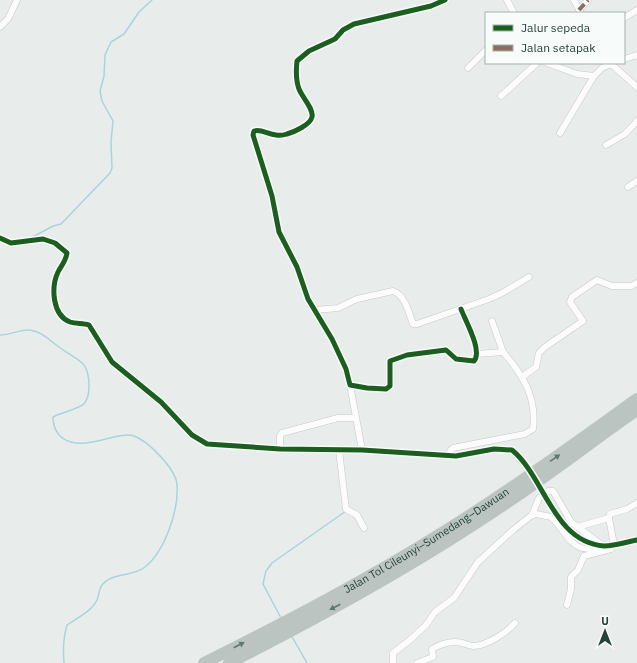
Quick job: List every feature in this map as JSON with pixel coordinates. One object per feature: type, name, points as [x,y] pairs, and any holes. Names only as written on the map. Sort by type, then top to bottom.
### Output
[{"type":"highway","name":"Jalan Tol Cileunyi–Sumedang–Dawuan","points":[[204,663],[354,585],[445,531],[528,477],[637,399]]},
{"type":"highway","name":"Jalan Tol Cileunyi–Sumedang–Dawuan","points":[[229,663],[360,594],[449,540],[534,485],[637,410]]},
{"type":"street","points":[[0,27],[8,19],[17,0]]},
{"type":"street","points":[[362,450],[346,369],[332,339],[308,299],[297,267],[279,232],[272,196],[253,140],[253,133],[257,130],[269,135],[283,135],[307,124],[311,120],[312,113],[299,89],[296,66],[297,61],[309,51],[335,39],[343,30],[354,24],[406,10],[431,6],[444,0]]},
{"type":"street","points":[[507,0],[513,12]]},
{"type":"street","points":[[574,0],[580,11],[588,0]]},
{"type":"street","points":[[625,17],[637,10]]},
{"type":"street","points":[[468,68],[485,51]]},
{"type":"street","points":[[625,59],[637,55]]},
{"type":"street","points":[[501,96],[536,64]]},
{"type":"street","points":[[551,64],[577,74],[594,76]]},
{"type":"street","points":[[560,133],[594,76],[602,68],[610,64]]},
{"type":"street","points":[[613,64],[637,87]]},
{"type":"street","points":[[606,145],[625,134],[637,121]]},
{"type":"street","points":[[628,187],[637,181]]},
{"type":"street","points":[[0,238],[12,243],[43,239],[55,243],[66,253],[66,258],[57,273],[53,293],[55,302],[62,315],[69,321],[89,325],[112,362],[161,402],[192,434],[207,444],[280,449],[362,450],[450,455],[494,449],[512,450],[526,466],[567,528],[583,540],[604,546]]},
{"type":"street","points":[[315,310],[338,308],[357,299],[393,291],[398,292],[413,324],[417,324],[502,293],[529,277]]},
{"type":"street","points":[[522,377],[536,367],[539,353],[545,347],[584,321],[570,302],[572,297],[597,280],[612,286],[631,286],[637,283]]},
{"type":"street","points":[[350,385],[367,388],[388,388],[389,363],[398,357],[448,350],[456,359],[474,362],[477,354],[474,340],[461,309]]},
{"type":"street","points":[[450,455],[451,449],[525,434],[533,429],[532,396],[522,377],[503,352],[492,321]]},
{"type":"street","points":[[477,354],[503,352]]},
{"type":"street","points":[[280,449],[280,436],[282,433],[333,419],[355,418]]},
{"type":"street","points":[[480,444],[482,451]]},
{"type":"street","points":[[339,450],[346,509],[357,515],[364,528]]},
{"type":"street","points":[[548,491],[552,491],[571,522],[604,546]]},
{"type":"street","points":[[393,663],[393,654],[421,630],[435,612],[454,598],[478,562],[532,515],[540,498]]},
{"type":"street","points":[[567,605],[571,589],[571,577],[578,570],[584,556],[611,550],[614,545],[609,518],[610,514],[627,509],[637,503]]},
{"type":"street","points":[[532,515],[536,514],[551,517],[564,534],[577,545],[591,549],[637,540]]},
{"type":"street","points":[[577,527],[609,518]]},
{"type":"street","points":[[416,663],[433,657],[432,649],[441,644],[455,642],[475,646],[487,643],[509,630],[515,623]]},
{"type":"waterway","points":[[29,239],[53,226],[61,224],[110,173],[112,168],[111,142],[113,121],[102,101],[100,91],[104,76],[105,55],[111,42],[124,34],[139,12],[152,0]]},
{"type":"waterway","points":[[0,335],[27,330],[35,331],[46,337],[84,365],[87,370],[89,388],[84,404],[53,417],[54,426],[63,439],[71,442],[86,443],[121,436],[134,436],[146,443],[160,456],[171,470],[177,484],[176,506],[169,529],[159,551],[152,560],[140,570],[117,576],[106,581],[102,585],[97,600],[91,608],[67,625],[63,653],[64,663]]},
{"type":"waterway","points":[[281,618],[263,584],[266,571],[272,563],[346,511]]},
{"type":"waterway","points":[[291,635],[307,663]]},
{"type":"marked path","points":[[579,10],[588,0]]},
{"type":"cycle path","points":[[445,0],[431,6],[354,24],[343,30],[335,39],[309,51],[297,61],[296,72],[299,89],[311,110],[311,120],[301,128],[287,134],[277,135],[257,130],[254,131],[253,135],[272,196],[279,232],[297,267],[308,299],[332,339],[346,369],[350,385],[386,389],[390,386],[390,361],[407,355],[446,350],[456,359],[474,361],[476,356],[475,343],[461,309]]},
{"type":"cycle path","points":[[0,238],[11,243],[43,239],[55,243],[67,253],[54,285],[56,307],[60,313],[70,322],[89,325],[112,362],[161,402],[192,435],[207,444],[280,449],[362,450],[456,456],[494,449],[512,450],[533,476],[561,521],[573,533],[587,542],[604,546],[637,540]]}]
